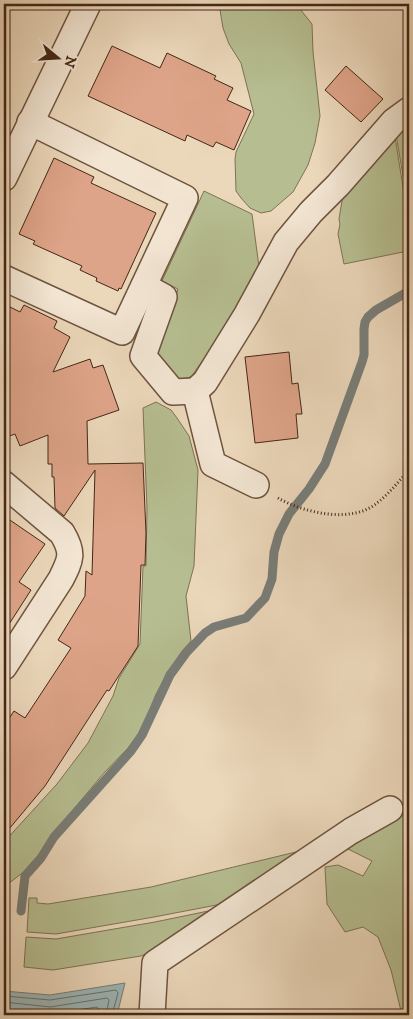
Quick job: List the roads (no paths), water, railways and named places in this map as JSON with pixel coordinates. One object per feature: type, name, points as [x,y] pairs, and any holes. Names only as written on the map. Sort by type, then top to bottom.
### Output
[{"type":"street","points":[[4,178],[88,4]]},
{"type":"street","points":[[144,286],[164,297],[143,356],[173,392],[195,392],[205,382],[247,314],[286,242],[394,121],[409,110]]},
{"type":"street","points":[[4,278],[122,332],[185,198],[30,122]]},
{"type":"street","points":[[195,392],[213,464],[256,485]]},
{"type":"street","points":[[4,484],[62,533],[68,543],[70,553],[68,564],[61,579],[4,667]]},
{"type":"street","points":[[152,1015],[155,963],[351,831],[390,809]]},
{"type":"water","points":[[125,983],[117,1015],[4,1015],[4,991],[50,995]]},
{"type":"waterway","points":[[21,911],[25,876],[41,858],[54,837],[131,751],[142,735],[170,675],[186,653],[205,633],[214,627],[246,618],[265,598],[272,579],[274,552],[279,534],[289,514],[309,489],[325,464],[362,362],[365,322],[376,310],[409,291]]}]
